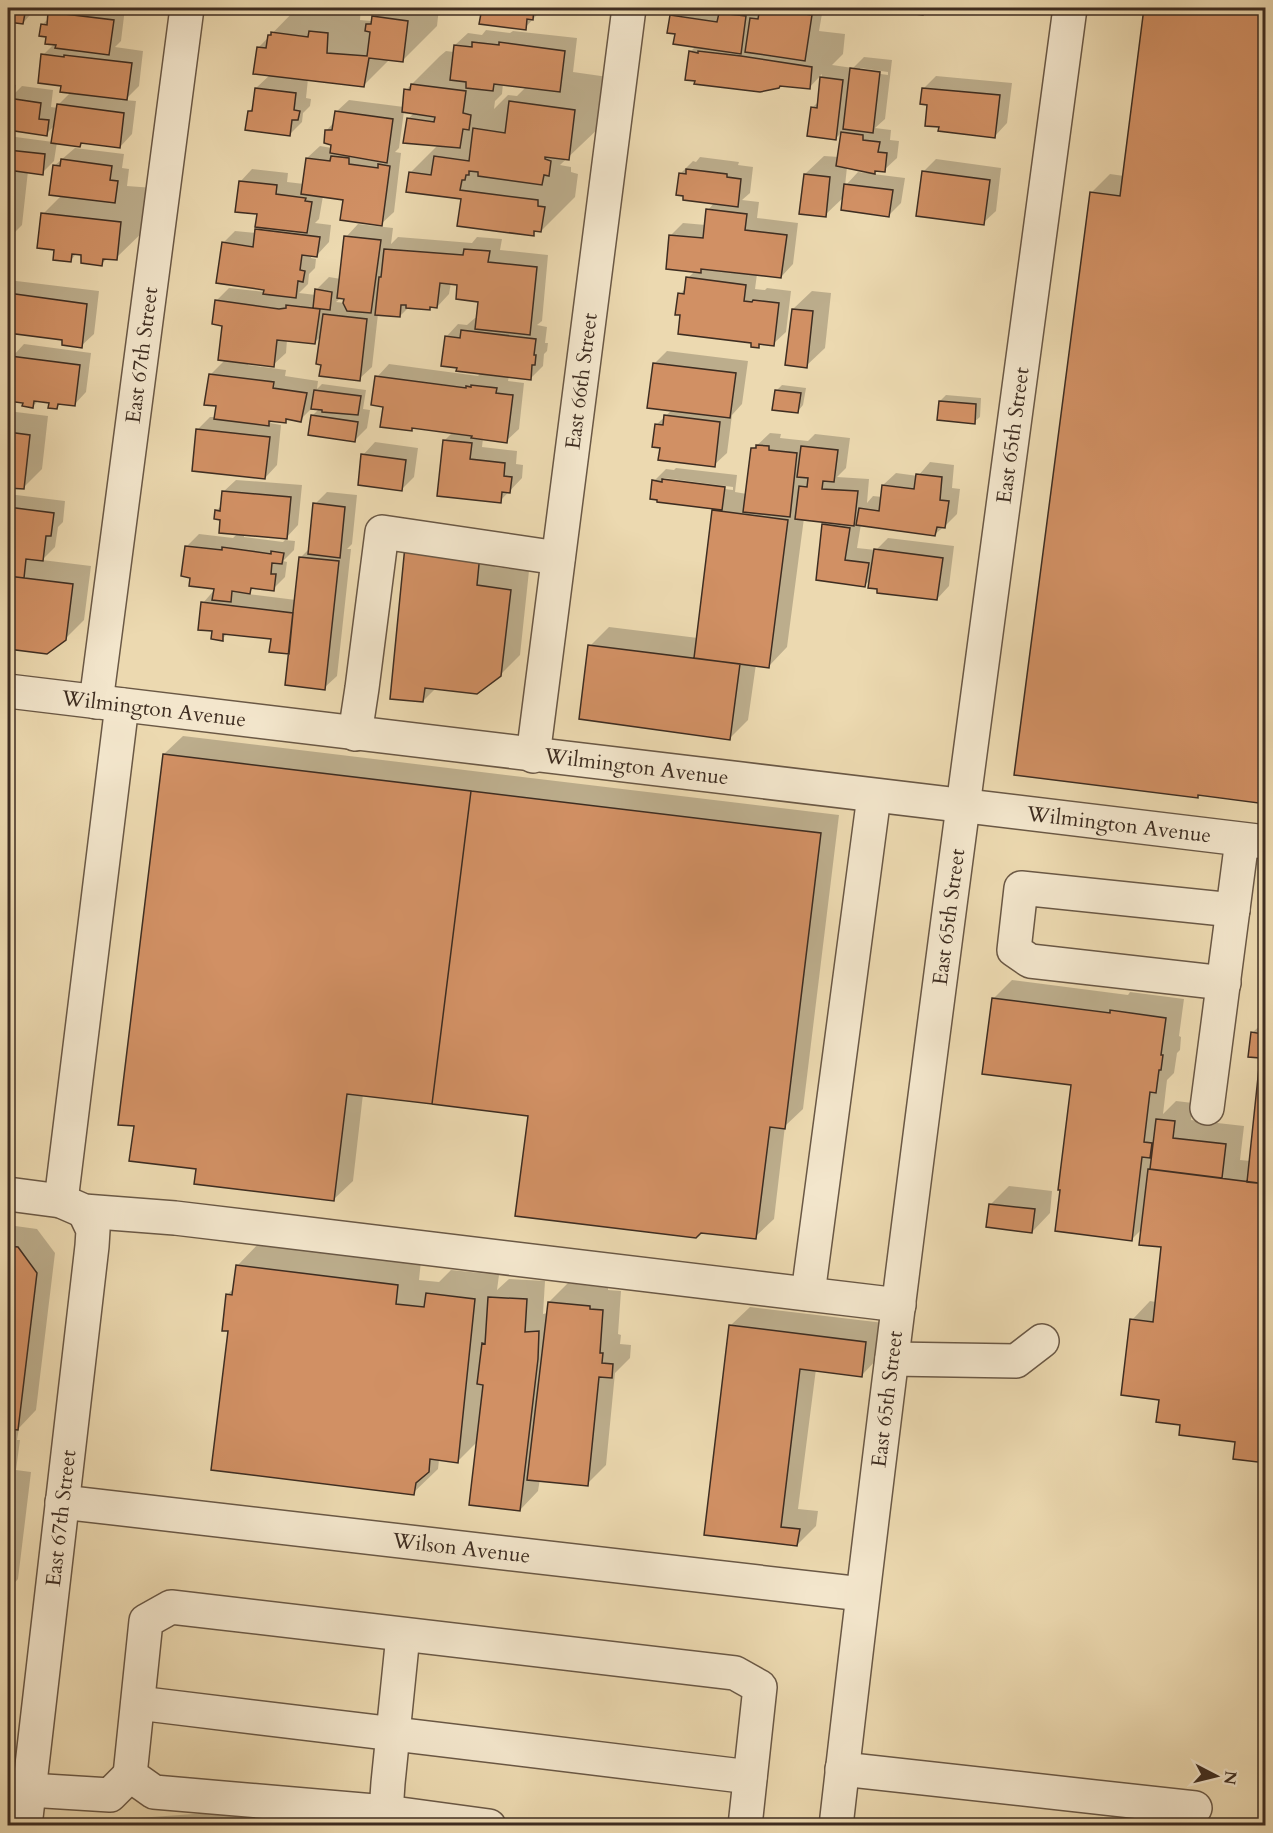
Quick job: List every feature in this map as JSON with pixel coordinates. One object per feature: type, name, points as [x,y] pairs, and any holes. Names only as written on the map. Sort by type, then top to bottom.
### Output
[{"type":"street","name":"East 67th Street","points":[[25,1826],[92,1246],[93,1230],[73,1206],[109,704],[187,8]]},
{"type":"street","name":"East 66th Street","points":[[533,756],[629,8]]},
{"type":"street","name":"East 65th Street","points":[[836,1826],[862,1594],[963,806],[1070,8]]},
{"type":"street","points":[[355,734],[382,532],[558,558]]},
{"type":"street","name":"Wilmington Avenue","points":[[8,691],[1254,841]]},
{"type":"street","points":[[808,1294],[874,796]]},
{"type":"street","points":[[1207,1108],[1233,910],[1254,841]]},
{"type":"street","points":[[1224,983],[1030,961],[1014,950],[1021,888],[1233,910]]},
{"type":"street","points":[[8,1194],[73,1206],[899,1305]]},
{"type":"street","points":[[892,1359],[1016,1361],[1042,1341]]},
{"type":"street","name":"Wilson Avenue","points":[[62,1502],[862,1594]]},
{"type":"street","points":[[29,1790],[110,1795],[130,1775],[147,1621],[171,1607],[735,1673],[760,1687],[745,1826]]},
{"type":"street","points":[[389,1819],[392,1735],[403,1635]]},
{"type":"street","points":[[138,1703],[750,1777]]},
{"type":"street","points":[[842,1769],[1195,1808]]},
{"type":"street","points":[[130,1775],[154,1792],[389,1819],[489,1826]]},
{"type":"building","points":[[8,8],[26,8],[23,24],[8,22]]},
{"type":"building","points":[[354,8],[412,8],[411,14]]},
{"type":"building","points":[[482,8],[534,8],[533,20],[527,19],[526,30],[479,24]]},
{"type":"building","points":[[760,8],[812,15],[805,61],[745,52],[750,18],[758,19]]},
{"type":"building","points":[[862,8],[924,8],[923,15]]},
{"type":"building","points":[[1144,8],[1266,8],[1266,804],[1198,795],[1198,798],[1014,775],[1090,192],[1120,196]]},
{"type":"building","points":[[48,12],[114,20],[109,55],[55,48],[56,45],[45,44],[46,37],[39,36],[41,24],[47,25]]},
{"type":"building","points":[[719,13],[746,16],[741,54],[673,44],[675,34],[667,33],[670,15],[717,22]]},
{"type":"building","points":[[372,16],[408,21],[403,62],[369,58],[364,87],[253,74],[257,47],[266,48],[268,35],[271,35],[271,32],[308,37],[309,31],[328,33],[327,53],[367,56],[370,32],[365,31],[366,24],[371,24]]},
{"type":"building","points":[[472,42],[499,45],[499,42],[565,51],[560,92],[494,84],[493,91],[466,88],[466,82],[450,80],[454,45],[472,47]]},
{"type":"building","points":[[689,51],[812,67],[810,89],[780,86],[760,92],[694,84],[695,81],[685,80]]},
{"type":"building","points":[[41,54],[132,63],[127,100],[60,92],[61,86],[38,83]]},
{"type":"building","points":[[850,68],[880,72],[873,133],[843,129]]},
{"type":"building","points":[[820,77],[843,80],[836,140],[807,136],[811,107],[817,108]]},
{"type":"building","points":[[411,84],[466,91],[463,113],[471,115],[469,130],[463,129],[460,148],[403,143],[407,118],[434,122],[435,117],[402,112],[404,89],[410,90]]},
{"type":"building","points":[[255,88],[296,93],[294,110],[300,111],[298,120],[292,120],[290,136],[245,130],[248,111],[252,111]]},
{"type":"building","points":[[922,88],[1000,95],[995,138],[938,131],[939,127],[925,126],[927,105],[920,104]]},
{"type":"building","points":[[8,98],[41,103],[39,119],[49,120],[47,136],[8,130]]},
{"type":"building","points":[[509,101],[575,110],[569,160],[545,157],[551,161],[549,176],[544,175],[542,185],[478,176],[478,172],[469,171],[469,175],[462,180],[460,190],[538,200],[538,206],[545,207],[541,232],[534,231],[534,236],[457,226],[461,199],[406,192],[409,172],[431,175],[434,156],[469,161],[473,128],[505,133]]},
{"type":"building","points":[[57,104],[124,113],[120,148],[81,143],[80,147],[51,143]]},
{"type":"building","points":[[335,111],[393,119],[387,163],[330,153],[331,145],[324,143],[325,130],[332,130]]},
{"type":"building","points":[[841,132],[863,135],[863,140],[880,142],[878,152],[887,153],[885,172],[875,171],[875,174],[836,166]]},
{"type":"building","points":[[8,150],[45,154],[43,175],[8,170]]},
{"type":"building","points":[[331,156],[349,158],[349,164],[378,168],[378,164],[390,166],[382,226],[340,220],[343,200],[301,194],[306,158],[330,161]]},
{"type":"building","points":[[61,159],[112,166],[110,180],[118,181],[115,203],[49,195],[53,165],[60,166]]},
{"type":"building","points":[[686,169],[727,174],[727,177],[741,179],[738,207],[683,200],[683,196],[676,195],[679,173],[686,174]]},
{"type":"building","points":[[922,171],[990,180],[984,225],[916,216]]},
{"type":"building","points":[[804,174],[830,177],[826,217],[799,214]]},
{"type":"building","points":[[239,181],[277,185],[276,194],[306,198],[305,201],[312,202],[307,233],[255,227],[257,214],[235,212]]},
{"type":"building","points":[[844,184],[893,190],[889,217],[841,210]]},
{"type":"building","points":[[706,209],[747,214],[745,230],[787,235],[781,278],[701,269],[701,273],[666,269],[669,235],[703,238]]},
{"type":"building","points":[[41,213],[121,222],[117,260],[103,259],[102,266],[81,263],[81,255],[72,254],[71,262],[53,260],[54,250],[37,248]]},
{"type":"building","points":[[255,229],[320,237],[317,257],[302,255],[300,270],[305,271],[303,282],[298,281],[296,298],[263,294],[264,290],[216,283],[222,242],[253,247]]},
{"type":"building","points":[[344,236],[381,240],[371,313],[347,311],[343,303],[344,299],[337,298]]},
{"type":"building","points":[[384,249],[463,255],[464,249],[490,251],[488,262],[537,267],[530,335],[475,329],[478,302],[456,299],[457,285],[440,283],[437,308],[430,307],[430,310],[406,308],[406,305],[401,305],[400,317],[375,315]]},
{"type":"building","points":[[686,277],[746,285],[744,301],[779,303],[774,346],[759,344],[759,348],[751,347],[751,343],[678,334],[680,315],[675,315],[678,293],[684,294]]},
{"type":"building","points":[[315,289],[332,292],[330,310],[313,308]]},
{"type":"building","points":[[8,293],[87,304],[82,348],[62,345],[62,340],[8,333]]},
{"type":"building","points":[[215,300],[279,309],[286,308],[286,305],[320,309],[315,344],[277,340],[274,367],[218,360],[222,326],[212,324]]},
{"type":"building","points":[[792,309],[813,311],[807,368],[785,365]]},
{"type":"building","points":[[323,314],[367,319],[360,381],[319,376],[321,365],[316,364]]},
{"type":"building","points":[[461,330],[536,339],[535,365],[532,365],[531,380],[456,371],[457,368],[441,366],[445,336],[460,338]]},
{"type":"building","points":[[10,356],[80,365],[75,406],[58,404],[57,409],[48,408],[49,403],[34,401],[33,408],[22,406],[23,403],[8,401]]},
{"type":"building","points":[[653,363],[736,373],[730,418],[647,408]]},
{"type":"building","points":[[209,374],[274,382],[273,388],[307,393],[301,422],[286,419],[286,423],[269,421],[269,426],[214,419],[216,406],[204,405]]},
{"type":"building","points":[[375,376],[466,388],[471,385],[497,388],[496,393],[513,395],[507,443],[412,428],[412,431],[380,427],[383,407],[371,405]]},
{"type":"building","points":[[314,390],[361,396],[358,415],[311,409]]},
{"type":"building","points":[[775,390],[801,393],[798,413],[772,410]]},
{"type":"building","points":[[939,401],[976,404],[975,424],[937,420]]},
{"type":"building","points":[[311,415],[358,422],[355,442],[308,435]]},
{"type":"building","points":[[664,415],[720,422],[715,467],[658,460],[660,448],[652,447],[655,424],[663,425]]},
{"type":"building","points":[[196,429],[270,437],[265,479],[192,471]]},
{"type":"building","points":[[8,432],[30,435],[24,489],[8,488]]},
{"type":"building","points":[[443,440],[472,443],[470,459],[505,463],[504,476],[512,477],[510,493],[502,492],[501,503],[437,496]]},
{"type":"building","points":[[756,445],[769,446],[769,450],[797,453],[790,517],[743,512],[751,448],[756,448]]},
{"type":"building","points":[[801,446],[838,450],[834,482],[823,481],[822,489],[858,491],[854,526],[795,519],[799,486],[807,487],[808,478],[797,477]]},
{"type":"building","points":[[361,454],[406,460],[402,491],[358,485]]},
{"type":"building","points":[[916,474],[942,477],[940,500],[949,501],[945,528],[937,527],[935,536],[856,525],[859,508],[879,511],[882,485],[914,489]]},
{"type":"building","points":[[662,479],[725,487],[722,510],[657,502],[657,500],[650,499],[652,480],[662,482]]},
{"type":"building","points":[[222,491],[291,497],[287,539],[219,533],[220,520],[214,519],[215,510],[220,511]]},
{"type":"building","points":[[313,503],[345,507],[340,558],[308,554]]},
{"type":"building","points":[[8,507],[54,513],[51,536],[46,536],[43,561],[26,559],[24,578],[8,576]]},
{"type":"building","points":[[712,510],[788,520],[769,668],[694,658]]},
{"type":"building","points":[[822,524],[850,528],[845,560],[869,563],[865,587],[816,580]]},
{"type":"building","points":[[185,546],[222,550],[222,547],[271,554],[271,551],[284,553],[282,564],[272,563],[271,574],[276,574],[274,591],[251,588],[250,594],[232,591],[231,602],[212,600],[214,589],[189,586],[190,578],[181,576]]},
{"type":"building","points":[[405,546],[480,554],[477,585],[511,590],[501,676],[477,694],[425,688],[423,702],[390,699]]},
{"type":"building","points":[[874,549],[943,558],[937,600],[877,593],[877,589],[868,588]]},
{"type":"building","points":[[299,557],[339,561],[325,690],[285,685]]},
{"type":"building","points":[[8,576],[73,584],[66,640],[47,654],[8,649]]},
{"type":"building","points":[[201,602],[293,613],[289,654],[269,652],[271,639],[223,634],[223,641],[211,639],[212,631],[198,630]]},
{"type":"building","points":[[588,645],[740,664],[730,740],[579,719]]},
{"type":"building","points":[[163,754],[471,791],[432,1104],[347,1094],[334,1201],[194,1184],[196,1169],[129,1161],[134,1126],[118,1125]]},
{"type":"building","points":[[471,791],[821,833],[785,1129],[770,1127],[756,1239],[701,1233],[696,1238],[515,1216],[528,1116],[432,1104]]},
{"type":"building","points":[[992,998],[1166,1018],[1161,1070],[1159,1070],[1156,1093],[1150,1092],[1144,1142],[1152,1143],[1150,1158],[1142,1157],[1132,1241],[1055,1231],[1071,1085],[982,1074]]},
{"type":"building","points":[[1266,1016],[1266,1184],[1247,1182],[1260,1058],[1248,1057],[1251,1032],[1263,1034]]},
{"type":"building","points":[[1156,1119],[1175,1121],[1173,1138],[1226,1144],[1222,1178],[1150,1169]]},
{"type":"building","points":[[1148,1169],[1266,1184],[1266,1463],[1233,1459],[1235,1442],[1179,1435],[1180,1425],[1156,1422],[1159,1400],[1121,1395],[1130,1319],[1153,1322],[1161,1247],[1139,1245]]},
{"type":"building","points":[[989,1204],[1035,1209],[1032,1233],[986,1227]]},
{"type":"building","points":[[8,1246],[18,1247],[37,1273],[18,1430],[8,1429]]},
{"type":"building","points":[[236,1265],[398,1285],[396,1304],[424,1307],[426,1293],[475,1299],[458,1463],[430,1459],[429,1472],[416,1483],[414,1495],[211,1470],[228,1331],[222,1331],[226,1294],[232,1295]]},
{"type":"building","points":[[488,1297],[527,1299],[525,1332],[539,1331],[538,1359],[520,1511],[469,1505],[483,1385],[477,1384],[482,1343],[485,1344]]},
{"type":"building","points":[[548,1302],[590,1306],[590,1309],[603,1310],[600,1353],[603,1353],[602,1363],[613,1364],[612,1378],[599,1377],[588,1486],[527,1480]]},
{"type":"building","points":[[729,1325],[866,1342],[862,1377],[800,1369],[781,1527],[800,1529],[797,1546],[704,1535]]},
{"type":"building","points":[[8,1489],[14,1490],[8,1539]]}]
